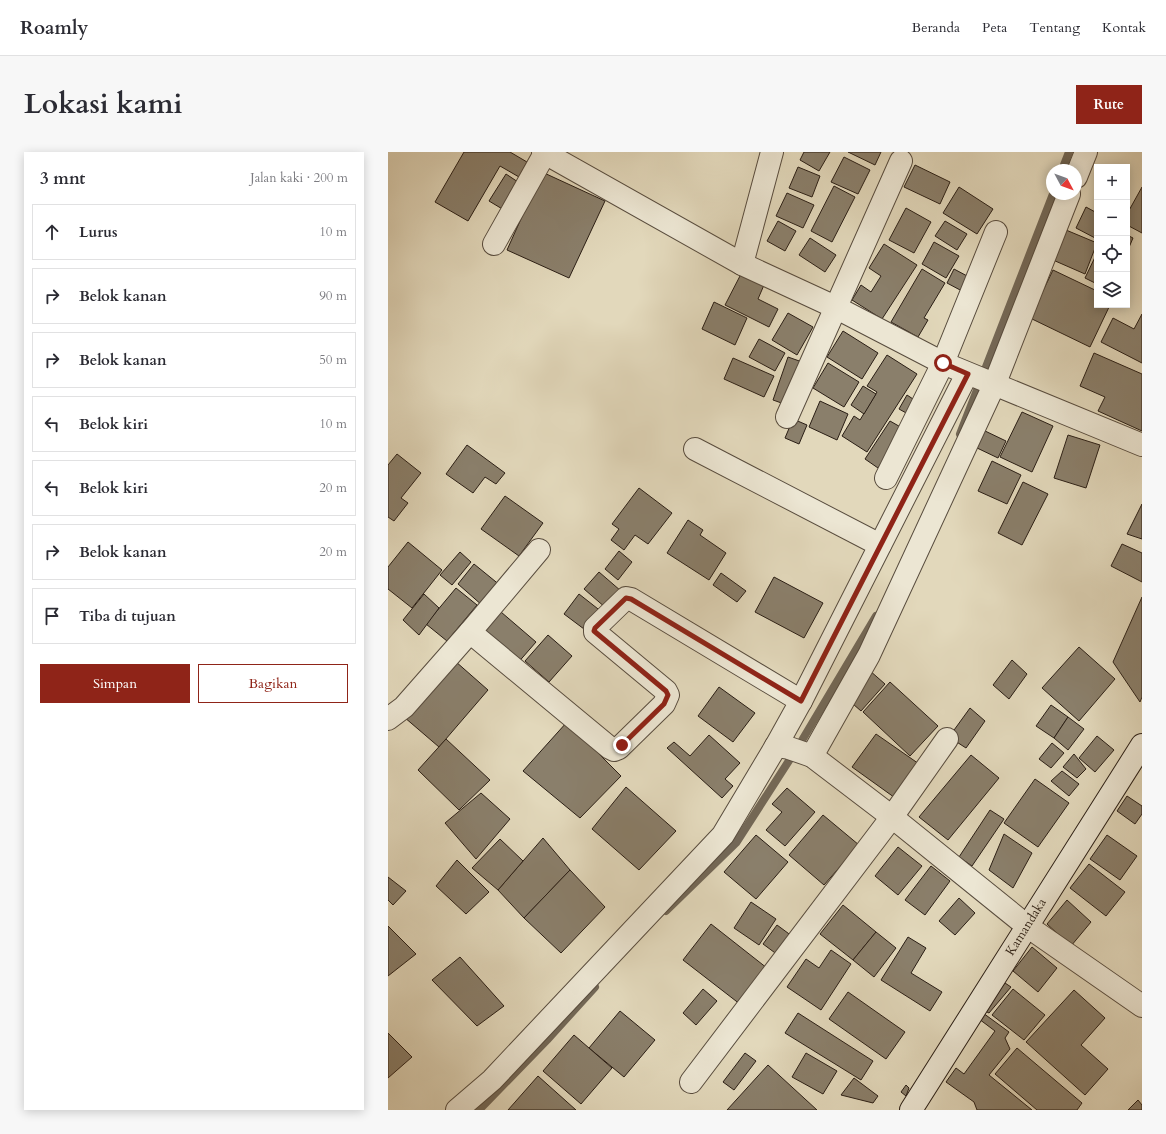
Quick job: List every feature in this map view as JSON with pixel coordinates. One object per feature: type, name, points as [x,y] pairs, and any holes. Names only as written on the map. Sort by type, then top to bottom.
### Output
[{"type":"street","points":[[494,244],[544,152],[742,264],[835,307],[943,363],[1142,445]]},
{"type":"street","points":[[742,264],[772,152]]},
{"type":"street","points":[[1081,164],[1086,152]]},
{"type":"street","points":[[787,417],[901,161]]},
{"type":"street","points":[[457,1110],[492,1080],[723,835],[853,680],[869,655],[982,378],[1066,200]]},
{"type":"street","points":[[886,478],[943,363],[996,232]]},
{"type":"street","points":[[795,751],[801,701],[880,545],[982,378]]},
{"type":"street","points":[[695,449],[880,545]]},
{"type":"street","points":[[388,719],[404,707],[539,550]]},
{"type":"street","points":[[470,632],[614,750],[619,748],[664,704],[668,695],[666,691],[594,631],[595,628],[626,598],[631,599],[801,701]]},
{"type":"street","points":[[691,1082],[892,817],[947,739]]},
{"type":"street","name":"Kamandaka","points":[[910,1110],[1142,745]]},
{"type":"street","points":[[795,751],[892,817],[1027,926],[1142,1006]]},
{"type":"building","points":[[464,152],[510,152],[527,162],[519,177],[500,166],[468,221],[435,202]]},
{"type":"building","points":[[804,152],[830,152],[819,171],[800,160]]},
{"type":"building","points":[[848,152],[881,152],[875,165]]},
{"type":"building","points":[[844,157],[870,170],[858,194],[831,182]]},
{"type":"building","points":[[915,165],[950,182],[940,204],[904,187]]},
{"type":"building","points":[[798,167],[820,176],[812,197],[789,188]]},
{"type":"building","points":[[542,172],[605,201],[569,278],[507,250]]},
{"type":"building","points":[[506,174],[521,184],[504,210],[489,201]]},
{"type":"building","points":[[834,186],[855,197],[832,242],[811,231]]},
{"type":"building","points":[[959,187],[993,209],[977,234],[943,213]]},
{"type":"building","points":[[1142,187],[1142,233],[1130,227],[1130,209]]},
{"type":"building","points":[[787,193],[814,205],[803,228],[776,216]]},
{"type":"building","points":[[1086,207],[1094,211],[1094,237],[1076,228]]},
{"type":"building","points":[[906,208],[931,222],[914,253],[889,240]]},
{"type":"building","points":[[778,221],[796,231],[785,251],[767,241]]},
{"type":"building","points":[[945,221],[967,234],[957,250],[935,236]]},
{"type":"building","points":[[1066,230],[1094,242],[1094,251],[1085,274],[1053,260]]},
{"type":"building","points":[[1130,236],[1133,238],[1130,245]]},
{"type":"building","points":[[810,238],[836,255],[825,272],[799,255]]},
{"type":"building","points":[[934,242],[959,256],[946,278],[922,264]]},
{"type":"building","points":[[884,244],[917,265],[882,319],[852,300],[861,285],[871,292],[881,276],[869,268]]},
{"type":"building","points":[[1094,259],[1094,282],[1085,278]]},
{"type":"building","points":[[922,269],[945,283],[924,318],[928,320],[918,337],[891,322]]},
{"type":"building","points":[[954,269],[969,277],[962,291],[947,283]]},
{"type":"building","points":[[1053,270],[1094,290],[1094,308],[1109,308],[1090,347],[1030,318]]},
{"type":"building","points":[[741,274],[764,285],[758,299],[778,309],[769,327],[725,305]]},
{"type":"building","points":[[714,302],[747,318],[735,345],[702,329]]},
{"type":"building","points":[[788,313],[813,327],[797,355],[772,340]]},
{"type":"building","points":[[1142,314],[1142,363],[1101,342],[1113,318],[1134,329]]},
{"type":"building","points":[[843,331],[878,353],[862,379],[827,357]]},
{"type":"building","points":[[759,339],[785,353],[775,371],[749,357]]},
{"type":"building","points":[[1094,353],[1142,374],[1142,431],[1098,411],[1105,397],[1080,386]]},
{"type":"building","points":[[887,355],[917,374],[867,452],[842,436],[854,416],[860,420],[877,392],[867,386]]},
{"type":"building","points":[[788,357],[805,363],[790,406],[773,400]]},
{"type":"building","points":[[733,358],[774,376],[764,397],[724,379]]},
{"type":"building","points":[[828,363],[859,382],[844,407],[813,388]]},
{"type":"building","points":[[863,386],[876,394],[864,414],[851,405]]},
{"type":"building","points":[[907,395],[916,401],[908,414],[899,409]]},
{"type":"building","points":[[820,401],[848,414],[837,440],[809,427]]},
{"type":"building","points":[[1022,412],[1053,426],[1032,472],[1000,457]]},
{"type":"building","points":[[793,419],[807,425],[799,444],[785,438]]},
{"type":"building","points":[[890,421],[904,429],[878,468],[865,459]]},
{"type":"building","points":[[983,430],[1006,441],[998,458],[975,447]]},
{"type":"building","points":[[1068,435],[1100,445],[1086,488],[1054,478]]},
{"type":"building","points":[[467,445],[505,473],[496,484],[485,477],[473,493],[446,474]]},
{"type":"building","points":[[397,454],[421,473],[401,498],[408,503],[394,521],[388,517],[388,465]]},
{"type":"building","points":[[992,461],[1021,475],[1007,504],[978,491]]},
{"type":"building","points":[[1023,482],[1048,494],[1022,545],[998,533]]},
{"type":"building","points":[[639,488],[672,513],[648,544],[635,535],[624,550],[611,540],[619,529],[612,524]]},
{"type":"building","points":[[505,496],[543,523],[519,556],[481,529]]},
{"type":"building","points":[[1142,504],[1142,539],[1127,534]]},
{"type":"building","points":[[688,520],[703,530],[700,535],[726,553],[709,580],[667,553]]},
{"type":"building","points":[[408,542],[442,570],[412,608],[388,589],[388,567]]},
{"type":"building","points":[[1122,544],[1142,553],[1142,582],[1111,566]]},
{"type":"building","points":[[619,551],[632,562],[618,580],[605,569]]},
{"type":"building","points":[[460,552],[471,562],[452,585],[440,575]]},
{"type":"building","points":[[474,564],[501,586],[483,606],[458,584]]},
{"type":"building","points":[[599,572],[621,591],[606,608],[584,589]]},
{"type":"building","points":[[721,573],[746,591],[737,602],[713,585]]},
{"type":"building","points":[[774,577],[823,603],[804,638],[755,612]]},
{"type":"building","points":[[456,588],[477,605],[447,641],[426,624]]},
{"type":"building","points":[[424,594],[439,608],[419,635],[403,620]]},
{"type":"building","points":[[579,594],[607,616],[592,635],[564,614]]},
{"type":"building","points":[[1142,597],[1142,697],[1140,702],[1113,662]]},
{"type":"building","points":[[501,612],[536,642],[516,665],[481,635]]},
{"type":"building","points":[[548,635],[572,656],[549,682],[525,661]]},
{"type":"building","points":[[1079,647],[1115,679],[1079,721],[1042,688]]},
{"type":"building","points":[[1012,660],[1027,674],[1009,699],[993,685]]},
{"type":"building","points":[[455,661],[488,690],[439,747],[404,717]]},
{"type":"building","points":[[869,670],[885,684],[861,711],[845,697]]},
{"type":"building","points":[[890,682],[938,726],[910,756],[863,712]]},
{"type":"building","points":[[719,687],[755,713],[733,742],[698,716]]},
{"type":"building","points":[[1051,705],[1068,717],[1054,738],[1036,726]]},
{"type":"building","points":[[970,708],[985,721],[966,748],[949,737]]},
{"type":"building","points":[[1068,717],[1084,729],[1068,750],[1054,738]]},
{"type":"building","points":[[567,722],[621,776],[580,818],[523,771]]},
{"type":"building","points":[[876,734],[922,766],[898,800],[852,767]]},
{"type":"building","points":[[709,735],[740,763],[725,779],[733,786],[722,798],[667,748],[674,742],[690,756]]},
{"type":"building","points":[[1097,736],[1114,750],[1095,772],[1079,758]]},
{"type":"building","points":[[446,739],[490,780],[459,810],[418,770]]},
{"type":"building","points":[[1052,743],[1064,753],[1051,768],[1039,759]]},
{"type":"building","points":[[1074,754],[1086,769],[1077,778],[1063,767]]},
{"type":"building","points":[[971,755],[999,778],[948,840],[919,817]]},
{"type":"building","points":[[1062,771],[1079,784],[1069,796],[1051,781]]},
{"type":"building","points":[[1035,779],[1069,803],[1038,847],[1004,823]]},
{"type":"building","points":[[626,787],[676,831],[639,870],[592,829]]},
{"type":"building","points":[[787,788],[815,812],[785,846],[766,830],[782,812],[772,804]]},
{"type":"building","points":[[481,793],[510,819],[476,859],[445,823]]},
{"type":"building","points":[[1127,796],[1142,806],[1142,814],[1135,824],[1117,811]]},
{"type":"building","points":[[990,810],[1004,819],[972,866],[959,857]]},
{"type":"building","points":[[823,815],[859,845],[824,885],[789,855]]},
{"type":"building","points":[[1004,834],[1032,853],[1013,888],[989,870]]},
{"type":"building","points":[[756,835],[788,862],[756,899],[724,872]]},
{"type":"building","points":[[1107,835],[1137,856],[1120,880],[1090,859]]},
{"type":"building","points":[[543,838],[570,870],[524,918],[498,890]]},
{"type":"building","points":[[500,839],[523,861],[498,890],[472,868]]},
{"type":"building","points":[[898,847],[922,866],[898,895],[875,876]]},
{"type":"building","points":[[457,860],[489,892],[466,914],[436,886]]},
{"type":"building","points":[[1089,864],[1125,892],[1106,916],[1070,888]]},
{"type":"building","points":[[931,866],[950,881],[925,915],[905,900]]},
{"type":"building","points":[[570,870],[605,907],[561,953],[524,918]]},
{"type":"building","points":[[388,877],[406,891],[393,905],[388,900]]},
{"type":"building","points":[[959,898],[975,913],[955,935],[939,921]]},
{"type":"building","points":[[1067,900],[1091,922],[1071,946],[1047,924]]},
{"type":"building","points":[[751,902],[776,919],[759,945],[734,928]]},
{"type":"building","points":[[843,905],[876,932],[853,960],[820,934]]},
{"type":"building","points":[[711,924],[772,972],[745,1008],[683,960]]},
{"type":"building","points":[[777,925],[796,939],[782,958],[763,944]]},
{"type":"building","points":[[388,926],[416,954],[388,976]]},
{"type":"building","points":[[876,932],[896,948],[874,977],[853,960]]},
{"type":"building","points":[[908,937],[926,948],[911,973],[942,992],[930,1011],[881,980]]},
{"type":"building","points":[[1032,947],[1057,968],[1038,992],[1013,971]]},
{"type":"building","points":[[831,950],[851,964],[821,1010],[787,987],[806,959],[819,968]]},
{"type":"building","points":[[460,957],[504,1006],[477,1026],[432,980]]},
{"type":"building","points":[[1005,983],[1011,987],[989,1013],[983,1010]]},
{"type":"building","points":[[703,989],[717,1001],[696,1025],[683,1013]]},
{"type":"building","points":[[1013,989],[1045,1015],[1024,1040],[992,1015]]},
{"type":"building","points":[[1074,990],[1105,1018],[1081,1045],[1108,1069],[1085,1095],[1026,1042]]},
{"type":"building","points":[[848,992],[905,1032],[886,1059],[829,1019]]},
{"type":"building","points":[[620,1011],[655,1040],[624,1077],[589,1048]]},
{"type":"building","points":[[798,1013],[873,1061],[861,1080],[785,1033]]},
{"type":"building","points":[[983,1013],[1009,1032],[1005,1038],[1010,1049],[989,1075],[1032,1110],[977,1110],[974,1102],[946,1082],[956,1068],[964,1074],[995,1031],[979,1019]]},
{"type":"building","points":[[388,1033],[412,1057],[388,1078]]},
{"type":"building","points":[[574,1035],[612,1068],[581,1104],[543,1071]]},
{"type":"building","points":[[1017,1048],[1082,1103],[1077,1110],[1037,1110],[995,1074]]},
{"type":"building","points":[[745,1053],[756,1061],[734,1090],[723,1082]]},
{"type":"building","points":[[806,1053],[837,1071],[823,1094],[792,1077]]},
{"type":"building","points":[[768,1065],[817,1110],[727,1110]]},
{"type":"building","points":[[538,1076],[576,1110],[508,1110]]},
{"type":"building","points":[[854,1078],[878,1096],[873,1103],[841,1095]]},
{"type":"building","points":[[906,1085],[909,1088],[906,1096],[901,1092]]},
{"type":"building","points":[[1138,1100],[1142,1105],[1142,1110],[1128,1110]]},
{"type":"waterway","points":[[1064,164],[1069,152]]},
{"type":"waterway","points":[[960,434],[1051,200]]},
{"type":"waterway","points":[[666,911],[736,843],[801,742],[876,616]]},
{"type":"waterway","points":[[479,1110],[547,1040],[595,987]]},
{"type":"route","points":[[622,745],[664,704],[668,695],[666,691],[594,631],[595,628],[622,600],[626,598],[631,599],[801,701],[968,374],[943,363]]}]
